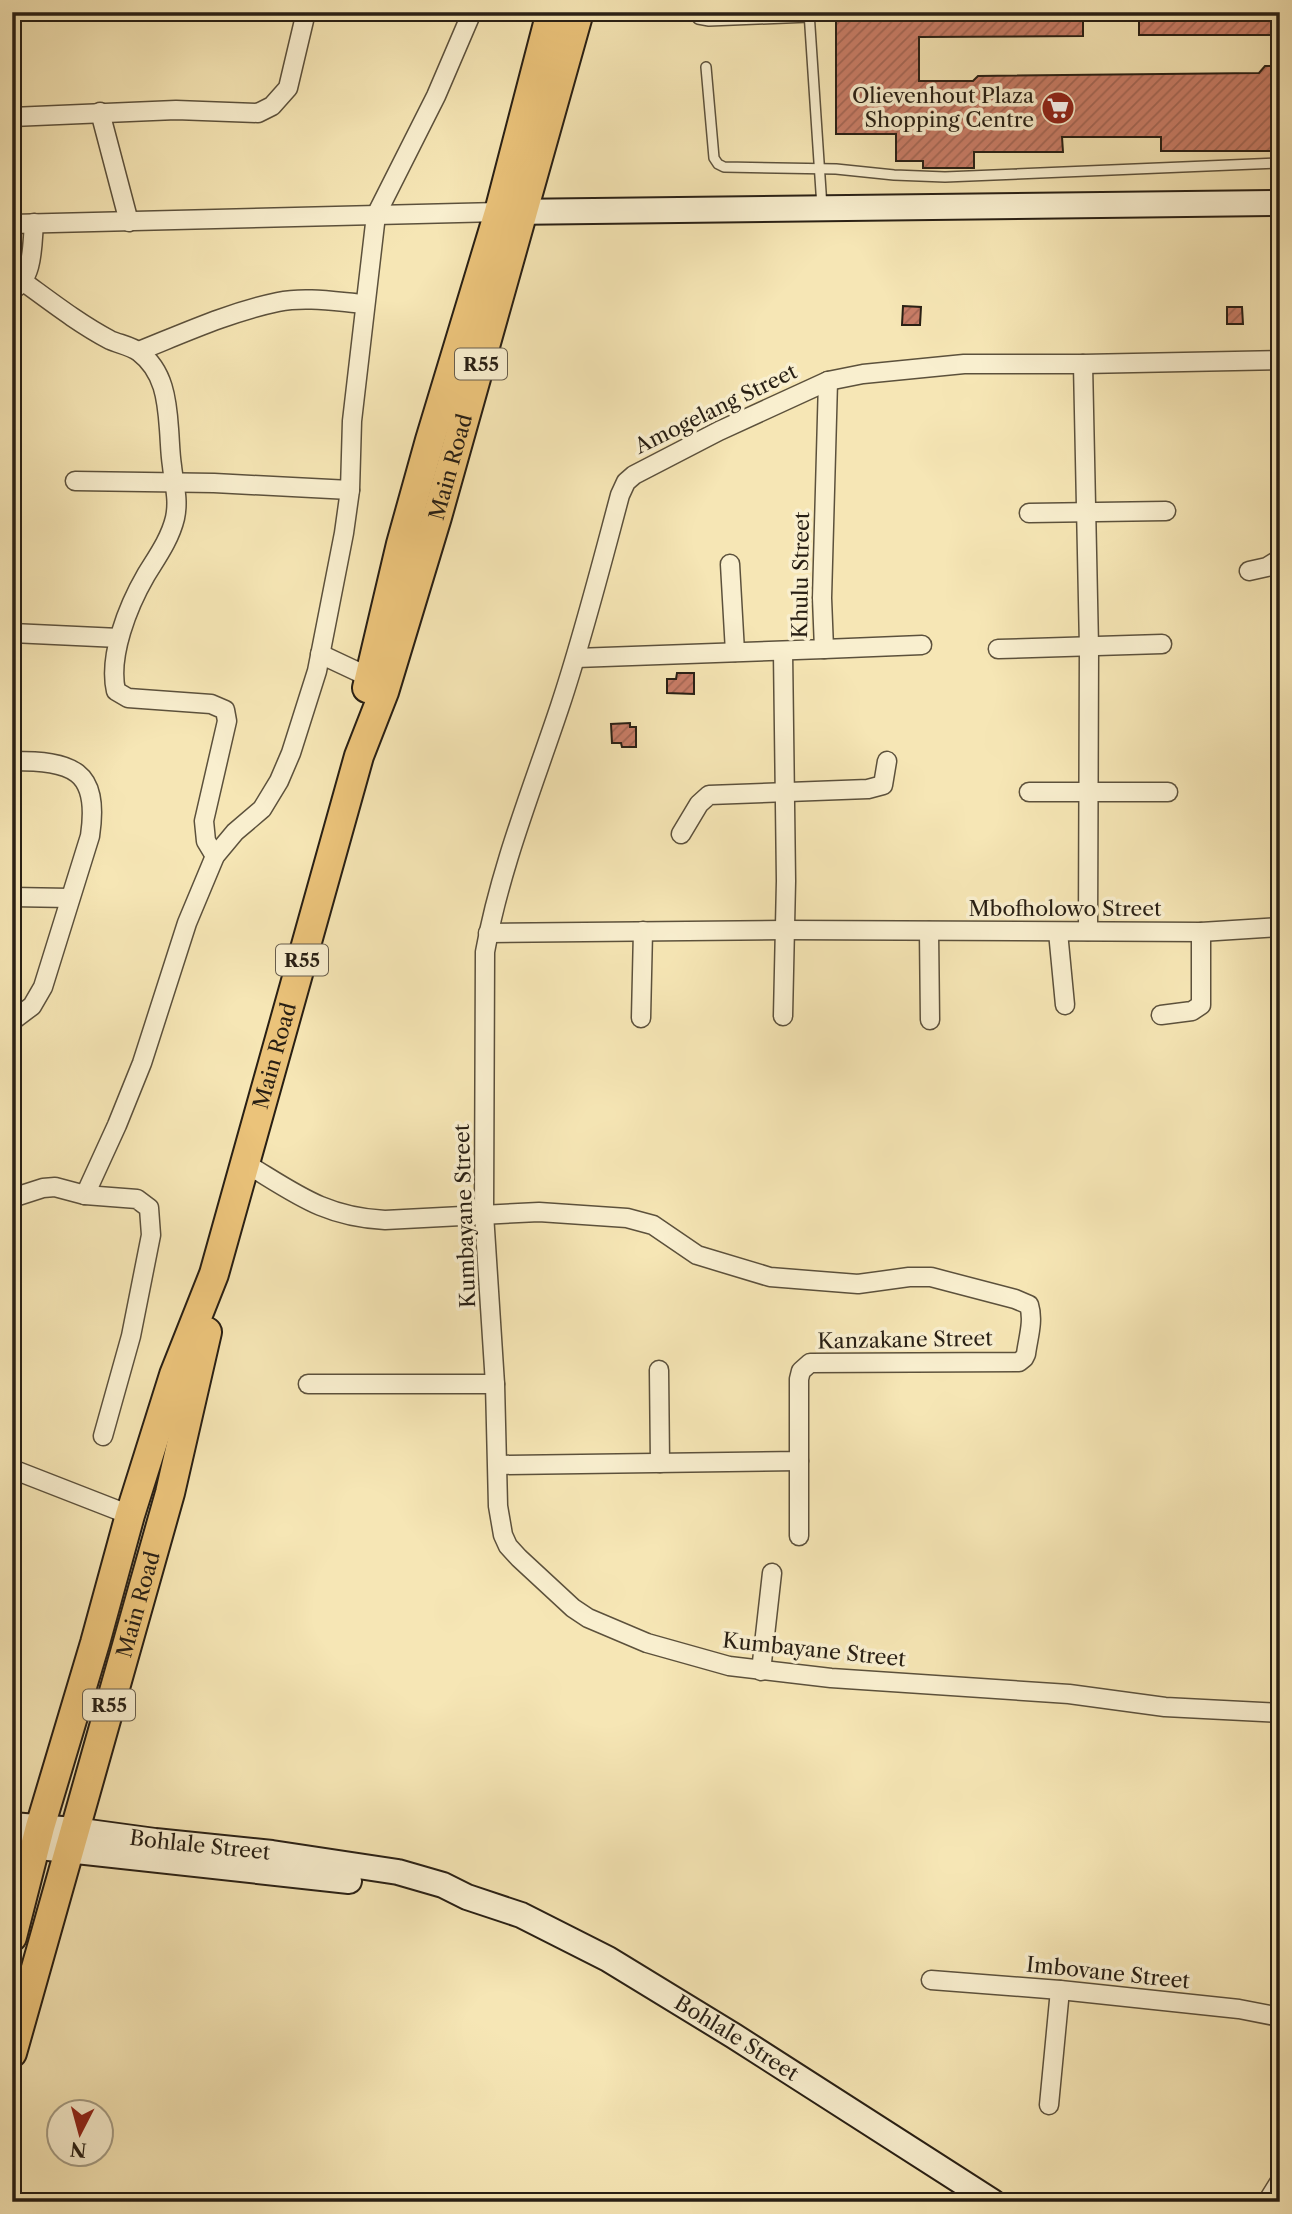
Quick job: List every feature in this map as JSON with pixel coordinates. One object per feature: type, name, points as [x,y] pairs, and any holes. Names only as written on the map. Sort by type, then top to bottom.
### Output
[{"type":"main road","name":"Main Road","points":[[12,1937],[25,1836],[95,1643],[130,1515],[174,1376],[214,1273],[359,756],[388,680],[512,211],[551,12]]},
{"type":"main road","name":"Main Road","points":[[359,756],[360,716],[426,453],[579,12]]},
{"type":"main road","name":"Main Road","points":[[12,2053],[170,1493],[208,1328],[214,1273]]},
{"type":"street","points":[[12,117],[176,110],[258,113],[272,106],[288,88],[306,12]]},
{"type":"street","points":[[85,1195],[142,1063],[187,923],[215,856],[235,832],[262,809],[279,782],[291,753],[320,654],[338,568],[350,490],[352,421],[376,215],[436,96],[472,12]]},
{"type":"street","points":[[100,112],[129,222]]},
{"type":"street","points":[[12,224],[512,211],[1280,203]]},
{"type":"street","points":[[34,223],[30,265],[17,285],[112,341],[139,351],[161,377],[178,496],[166,544],[144,578],[129,609],[119,638],[113,680],[116,691],[128,698],[211,704],[225,710],[227,721],[204,821],[206,841],[215,856]]},
{"type":"street","points":[[139,351],[214,320],[280,302],[365,304]]},
{"type":"street","name":"Amogelang Street","points":[[485,997],[485,952],[488,933],[506,867],[576,658],[620,495],[626,482],[634,475],[719,430],[828,381],[904,368],[964,364],[1280,360]]},
{"type":"street","points":[[1083,364],[1089,648],[1088,931]]},
{"type":"street","name":"Khulu Street","points":[[576,658],[824,649],[822,598],[828,381]]},
{"type":"street","points":[[75,481],[175,482],[350,490]]},
{"type":"street","points":[[1029,513],[1166,511]]},
{"type":"street","points":[[1249,571],[1267,567],[1280,559]]},
{"type":"street","points":[[730,564],[735,652]]},
{"type":"street","points":[[12,633],[119,638]]},
{"type":"street","points":[[998,649],[1161,644]]},
{"type":"street","points":[[824,649],[922,645]]},
{"type":"street","points":[[783,652],[783,1016]]},
{"type":"street","points":[[320,654],[369,677]]},
{"type":"street","points":[[12,761],[33,761],[71,768],[83,776],[92,797],[93,815],[90,836],[43,987],[32,1006],[12,1021]]},
{"type":"street","points":[[681,834],[703,798],[709,795],[879,787],[885,781],[887,761]]},
{"type":"street","points":[[1029,792],[1168,792]]},
{"type":"street","points":[[12,897],[70,898]]},
{"type":"street","name":"Mbofholowo Street","points":[[488,933],[784,930],[1201,932],[1280,927]]},
{"type":"street","points":[[641,1018],[643,931]]},
{"type":"street","points":[[929,931],[930,1020]]},
{"type":"street","points":[[1058,932],[1065,1005]]},
{"type":"street","points":[[1161,1015],[1192,1011],[1201,1005],[1201,932]]},
{"type":"street","name":"Kumbayane Street","points":[[485,997],[484,1214],[499,1465],[499,1520],[508,1546],[573,1608],[588,1618],[646,1643],[689,1657],[761,1671],[1069,1694],[1209,1711],[1280,1713]]},
{"type":"street","points":[[245,1163],[333,1213],[361,1219],[484,1214]]},
{"type":"street","points":[[12,1198],[55,1187],[85,1195],[137,1199],[149,1208],[151,1235],[136,1311],[103,1436]]},
{"type":"street","name":"Kanzakane Street","points":[[484,1214],[539,1212],[627,1218],[653,1225],[697,1255],[770,1277],[858,1284],[931,1277],[1029,1305],[1031,1314],[1026,1354],[1019,1362],[810,1363],[801,1371],[799,1536]]},
{"type":"street","points":[[659,1370],[660,1463]]},
{"type":"street","points":[[308,1384],[495,1384]]},
{"type":"street","points":[[499,1465],[799,1461]]},
{"type":"street","points":[[12,1469],[130,1515]]},
{"type":"street","points":[[761,1671],[772,1573]]},
{"type":"street","name":"Bohlale Street","points":[[25,1836],[71,1840],[155,1841],[271,1853],[398,1872],[443,1885],[467,1897],[521,1914],[608,1959],[734,2036],[993,2202]]},
{"type":"street","name":"Imbovane Street","points":[[931,1980],[1060,1990],[1239,2009],[1280,2017]]},
{"type":"street","points":[[1049,2105],[1060,1990]]},
{"type":"street","points":[[1267,2202],[1280,2181]]},
{"type":"lane","points":[[693,12],[698,19],[709,21],[809,15],[822,208]]},
{"type":"lane","points":[[706,68],[714,158],[724,167],[819,168],[945,177],[1280,163]]},
{"type":"building","name":"Olievenhout Plaza Shopping Centre","points":[[836,12],[1083,12],[1083,36],[919,37],[919,81],[973,81],[978,76],[1259,73],[1265,66],[1280,66],[1280,151],[1161,151],[1161,137],[1062,137],[1063,152],[974,152],[974,168],[923,168],[923,161],[896,161],[896,134],[836,134]]},
{"type":"building","points":[[1139,12],[1280,12],[1280,35],[1139,35]]},
{"type":"building","points":[[903,306],[921,307],[920,325],[902,325]]},
{"type":"building","points":[[1227,307],[1242,307],[1243,324],[1227,324]]},
{"type":"building","points":[[677,673],[694,673],[694,694],[667,693],[667,679],[676,679]]},
{"type":"building","points":[[630,723],[630,727],[636,727],[636,747],[622,747],[621,743],[612,743],[611,724]]},
{"type":"place","name":"Olievenhout Plaza Shopping Centre","points":[[1058,108]]}]
